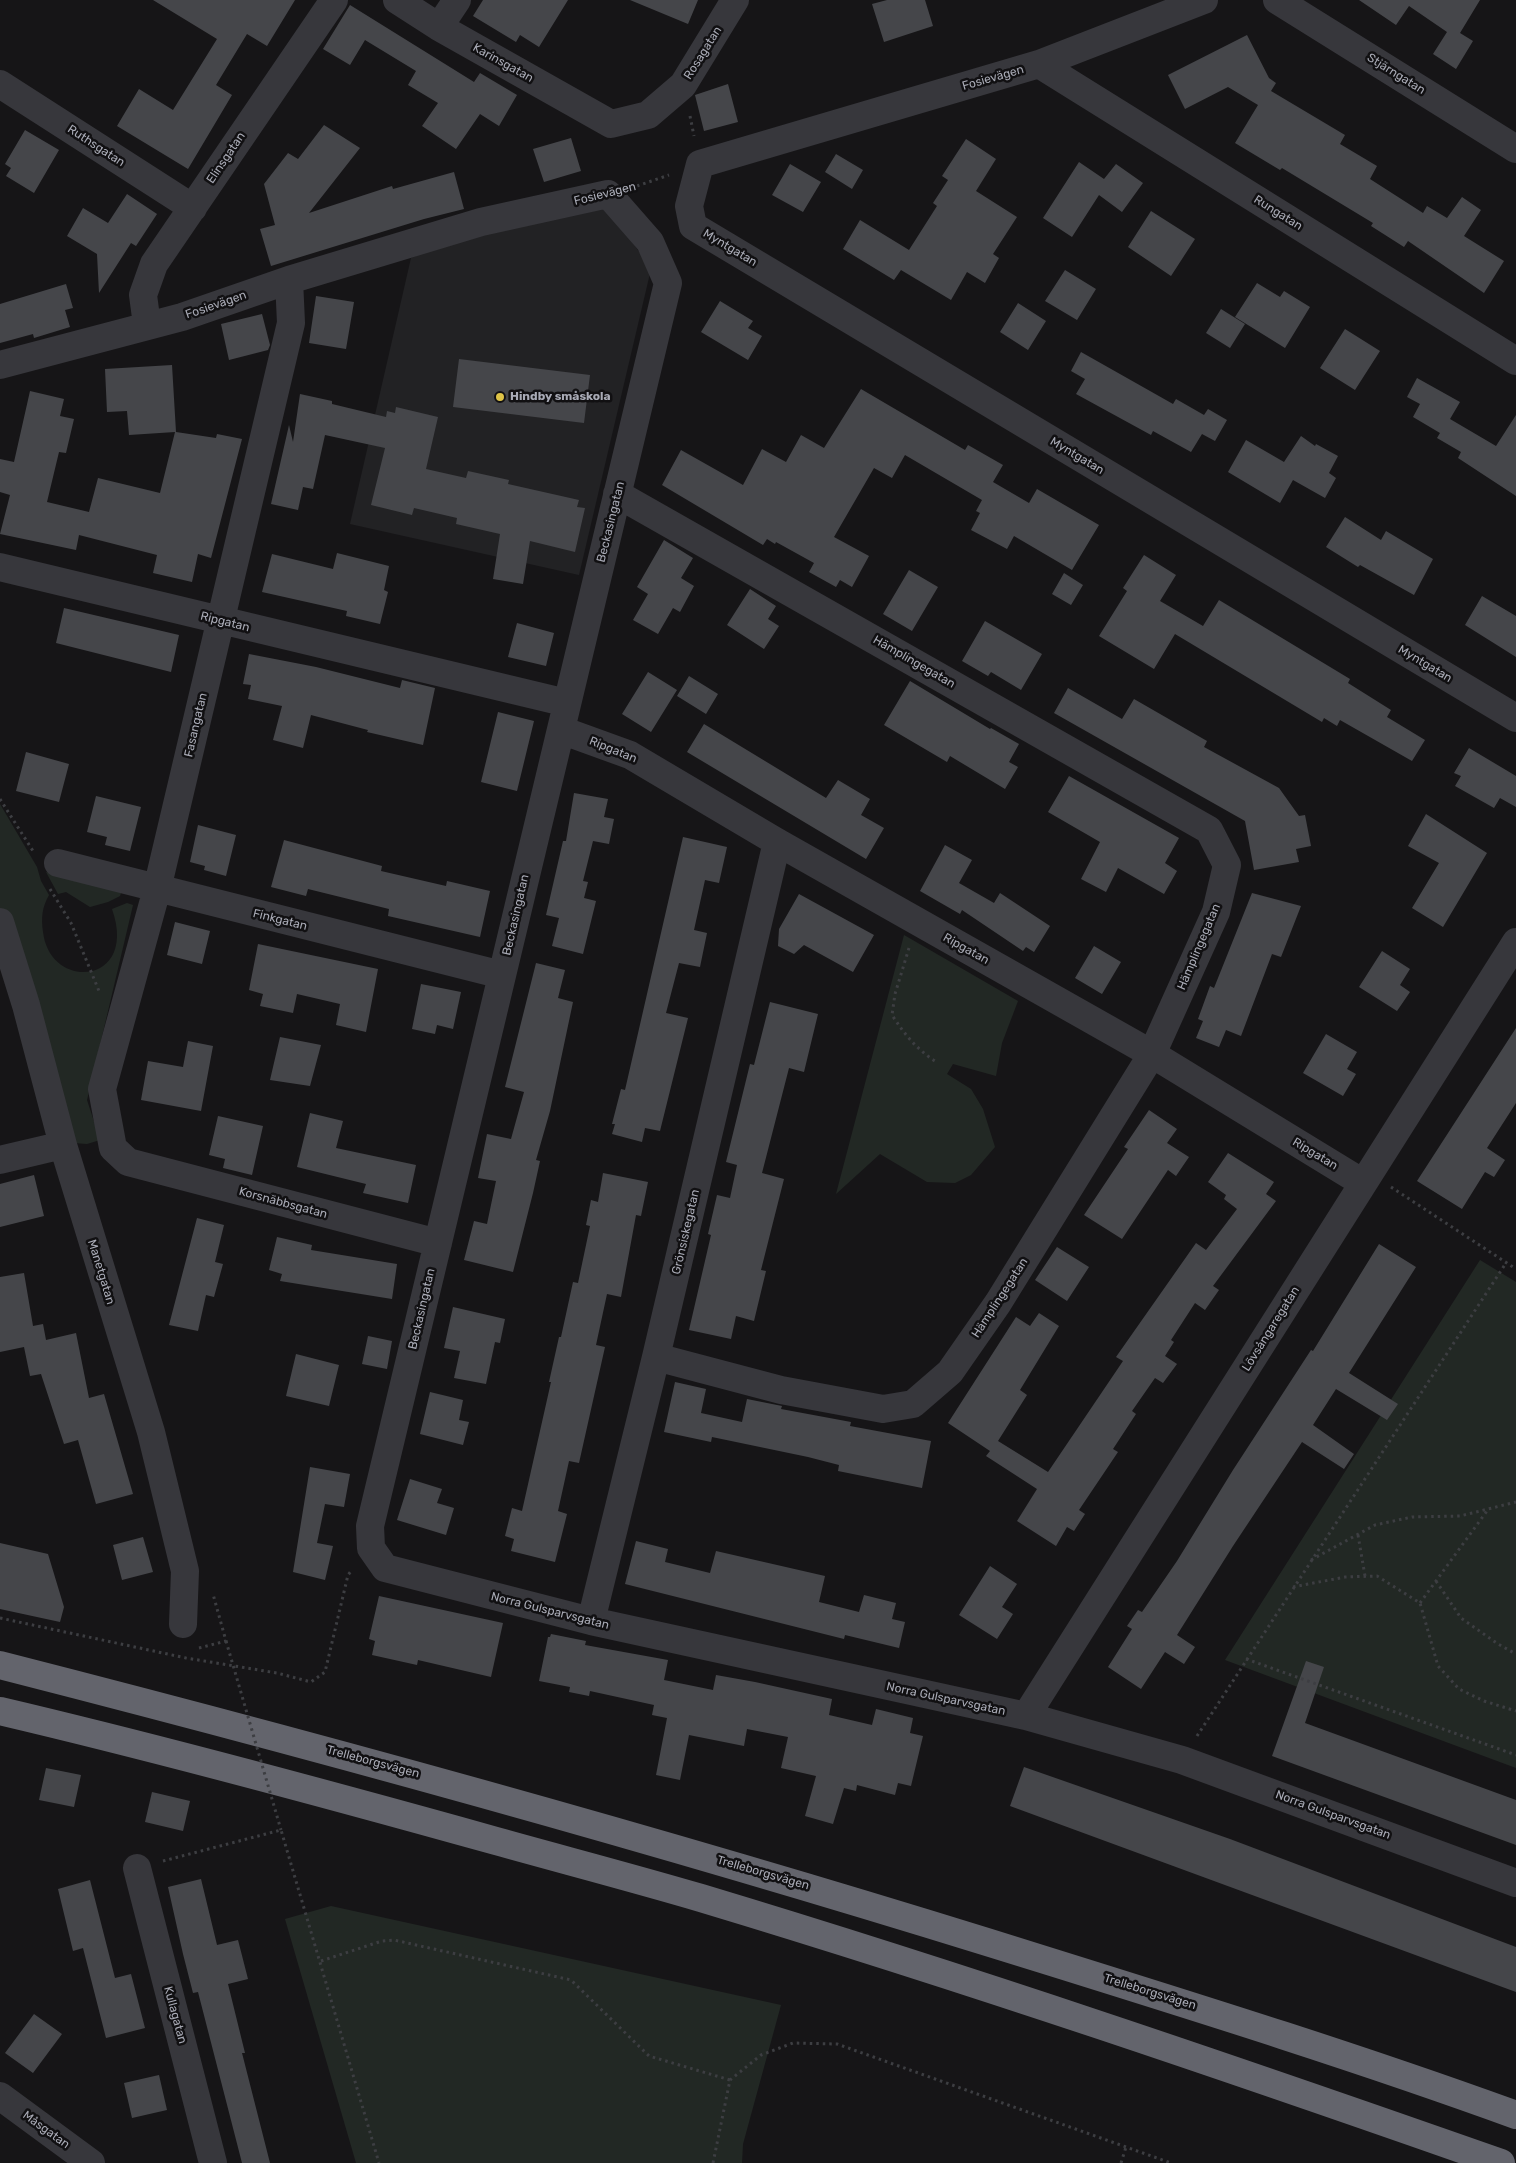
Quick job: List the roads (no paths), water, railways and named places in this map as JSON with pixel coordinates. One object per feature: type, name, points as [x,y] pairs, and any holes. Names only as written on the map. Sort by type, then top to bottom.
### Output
[{"type":"highway","name":"Trelleborgsvägen","points":[[0,1665],[316,1746],[836,1894],[1308,2042],[1516,2115]]},
{"type":"highway","points":[[0,1711],[140,1744],[325,1793],[696,1897],[1067,2015],[1501,2163]]},
{"type":"street","name":"Elinsgatan","points":[[147,325],[143,295],[154,264],[334,0]]},
{"type":"street","name":"Karinsgatan","points":[[396,0],[439,28],[611,124]]},
{"type":"street","points":[[439,28],[457,0]]},
{"type":"street","name":"Rosagatan","points":[[611,124],[648,115],[684,85],[736,0]]},
{"type":"street","name":"Fosievägen","points":[[700,164],[1039,64],[1204,0]]},
{"type":"street","name":"Stjärngatan","points":[[1277,0],[1516,148]]},
{"type":"street","name":"Rungatan","points":[[1039,64],[1516,361]]},
{"type":"street","name":"Ruthsgatan","points":[[0,84],[193,208]]},
{"type":"street","name":"Myntgatan","points":[[700,164],[689,206],[693,226],[1516,718]]},
{"type":"street","name":"Fosievägen","points":[[0,365],[182,317],[289,280],[482,222],[608,194],[650,242],[668,283]]},
{"type":"street","name":"Fasangatan","points":[[128,1162],[113,1148],[102,1088],[157,889],[291,324],[289,280]]},
{"type":"street","name":"Beckasingatan","points":[[370,1548],[370,1526],[668,283]]},
{"type":"street","name":"Hämplingegatan","points":[[617,494],[1208,830],[1226,865],[1216,912],[1152,1054],[993,1310],[950,1372],[913,1404],[883,1409],[781,1390],[656,1356]]},
{"type":"street","name":"Ripgatan","points":[[0,567],[567,704]]},
{"type":"street","name":"Ripgatan","points":[[561,730],[630,755],[776,842],[1152,1054],[1367,1178]]},
{"type":"street","name":"Grönsiskegatan","points":[[591,1622],[656,1356],[776,842]]},
{"type":"street","name":"Finkgatan","points":[[47,868],[157,889],[502,975]]},
{"type":"street","name":"Manetgatan","points":[[0,922],[26,1005],[63,1145],[152,1432],[185,1571],[182,1624]]},
{"type":"street","name":"Lövsångaregatan","points":[[1026,1716],[1516,942]]},
{"type":"street","points":[[0,1160],[63,1145]]},
{"type":"street","name":"Korsnäbbsgatan","points":[[128,1162],[438,1243]]},
{"type":"street","name":"Norra Gulsparvsgatan","points":[[370,1548],[385,1568],[591,1622],[1026,1716],[1182,1760],[1516,1883]]},
{"type":"street","name":"Kullagatan","points":[[137,1868],[213,2163]]},
{"type":"street","name":"Måsgatan","points":[[0,2096],[91,2163]]},
{"type":"place","name":"Hindby småskola","points":[[500,397]]}]
